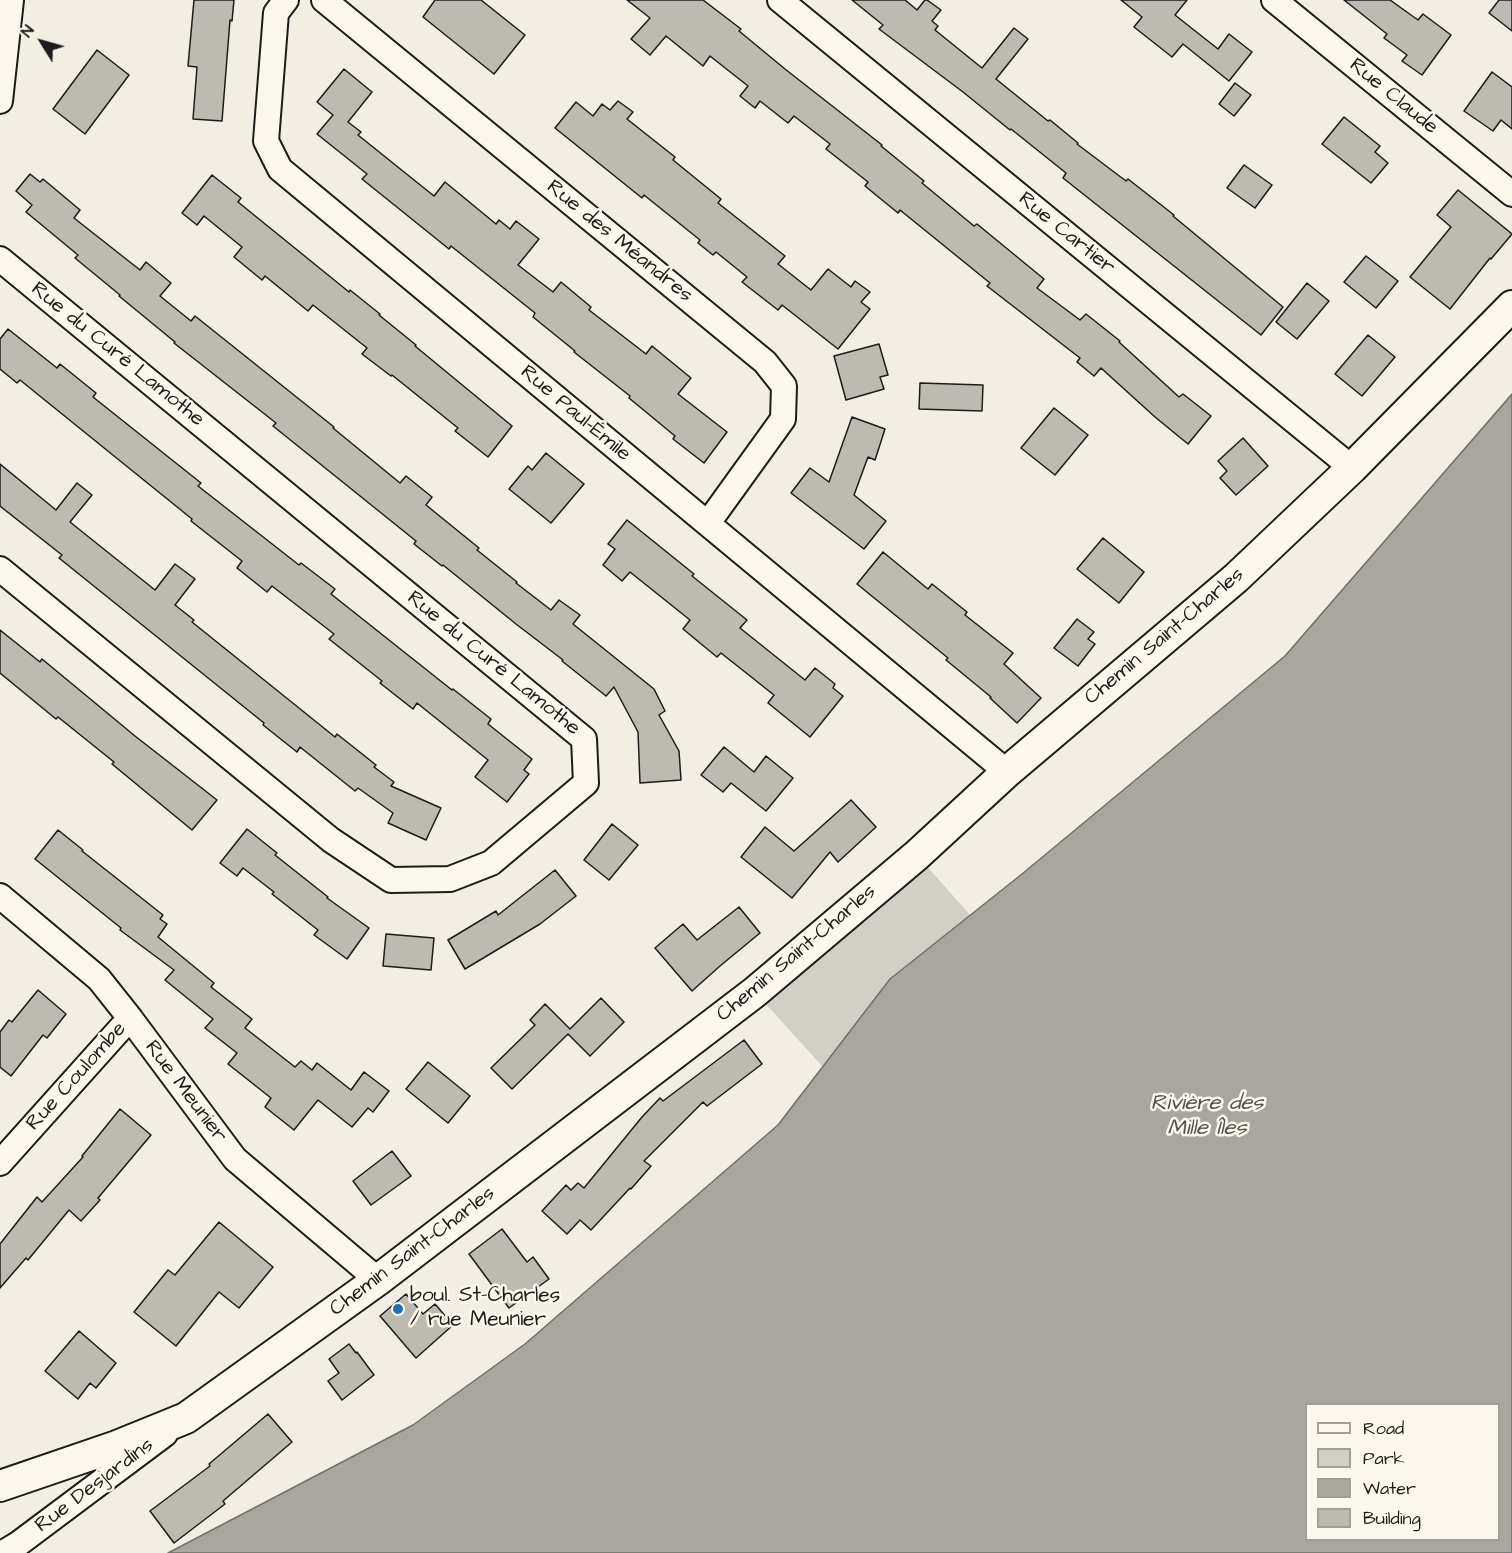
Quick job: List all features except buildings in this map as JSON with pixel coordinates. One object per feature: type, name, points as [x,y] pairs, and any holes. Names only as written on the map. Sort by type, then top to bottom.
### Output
[{"type":"main road","name":"Chemin Saint-Charles","points":[[0,1486],[117,1446],[186,1418],[378,1280],[755,992],[917,855],[1007,772],[1236,578],[1352,468],[1512,306]]},
{"type":"street","points":[[0,102],[11,0]]},
{"type":"street","name":"Rue Paul-Émile","points":[[286,0],[276,13],[266,141],[280,170],[1007,772]]},
{"type":"street","name":"Rue des Méandres","points":[[324,0],[765,362],[784,386],[783,419],[708,523]]},
{"type":"street","name":"Rue Cartier","points":[[780,0],[1352,468]]},
{"type":"street","name":"Rue Claude","points":[[1274,0],[1512,194]]},
{"type":"street","name":"Rue du Curé Lamothe","points":[[0,259],[585,739],[586,783],[491,862],[450,879],[391,880],[331,840],[0,569]]},
{"type":"street","name":"Rue Meunier","points":[[0,896],[99,979],[235,1159],[378,1280]]},
{"type":"street","name":"Rue Coulombe","points":[[0,1163],[130,1018]]},
{"type":"street","name":"Rue Desjardins","points":[[3,1553],[186,1418]]},
{"type":"green space","points":[[917,855],[970,915],[890,979],[822,1066],[755,992]]},
{"type":"water","name":"Rivière des Mille Îles","points":[[1512,394],[1512,1553],[168,1553],[413,1425],[525,1344],[778,1125],[890,979],[1022,874],[1285,656]]},
{"type":"place","name":"boul. St-Charles / rue Meunier","points":[[398,1309]]}]
